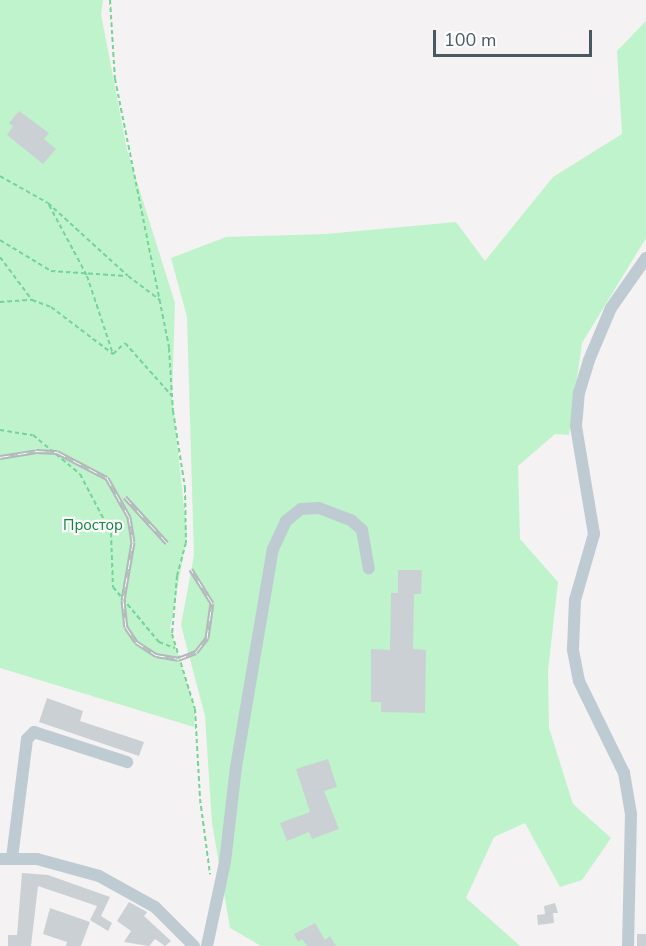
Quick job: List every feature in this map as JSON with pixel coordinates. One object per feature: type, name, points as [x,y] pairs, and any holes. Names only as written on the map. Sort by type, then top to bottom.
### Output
[{"type":"street","points":[[628,946],[631,824],[624,772],[579,681],[573,649],[575,600],[594,534],[576,426],[579,393],[593,350],[611,308],[646,258]]},
{"type":"street","points":[[207,946],[225,862],[236,767],[273,549],[286,521],[301,509],[320,508],[351,520],[362,531],[369,568]]},
{"type":"street","points":[[127,762],[34,732],[27,739],[6,859],[65,864],[99,876],[155,907],[194,946]]},
{"type":"path","points":[[110,0],[115,79],[160,300],[172,373],[172,396],[185,488],[186,543],[177,576],[171,623],[175,648],[195,709],[200,799],[211,881]]},
{"type":"path","points":[[0,176],[48,203],[128,276],[160,300]]},
{"type":"path","points":[[48,203],[87,276],[113,354]]},
{"type":"path","points":[[0,240],[51,270],[87,276],[128,276]]},
{"type":"path","points":[[0,257],[32,300]]},
{"type":"path","points":[[0,302],[32,300],[51,307],[113,354]]},
{"type":"path","points":[[113,354],[125,344],[172,396]]},
{"type":"path","points":[[0,430],[33,435],[80,474],[111,533],[113,587],[159,642],[175,648]]},
{"type":"green space","name":"Простор","points":[[0,0],[103,0],[101,14],[127,150],[175,303],[172,396],[187,535],[170,629],[195,708],[194,727],[0,668]]},
{"type":"green space","points":[[646,21],[646,238],[582,343],[569,435],[555,434],[518,466],[520,539],[558,582],[548,671],[549,728],[573,804],[611,838],[582,880],[560,887],[525,823],[494,837],[466,898],[520,946],[261,946],[230,928],[212,823],[205,716],[181,625],[194,555],[187,317],[171,258],[226,237],[326,234],[456,222],[485,261],[553,177],[622,134],[617,51]]},
{"type":"building","points":[[19,111],[49,133],[44,139],[56,149],[43,164],[7,135],[13,126],[9,123]]},
{"type":"building","points":[[398,570],[422,570],[421,594],[414,594],[413,649],[426,650],[425,713],[381,712],[381,702],[371,702],[371,649],[390,650],[391,593],[398,593]]},
{"type":"building","points":[[47,698],[83,711],[80,721],[144,742],[139,756],[39,722]]},
{"type":"building","points":[[328,759],[337,787],[324,791],[339,829],[312,839],[309,832],[287,841],[280,823],[310,812],[296,769]]},
{"type":"building","points":[[22,873],[48,875],[110,897],[101,916],[112,923],[108,931],[90,920],[97,906],[38,886],[31,946],[8,946],[8,935],[17,935]]},
{"type":"building","points":[[129,902],[147,912],[144,916],[171,941],[165,946],[155,939],[149,946],[124,942],[131,931],[117,921]]},
{"type":"building","points":[[555,903],[558,913],[553,913],[554,923],[538,925],[537,915],[545,914],[544,906]]},
{"type":"building","points":[[50,908],[90,922],[81,946],[66,946],[67,942],[43,934]]},
{"type":"building","points":[[315,923],[325,940],[330,936],[336,946],[307,946],[302,939],[298,942],[294,934]]},
{"type":"building","points":[[637,934],[646,934],[646,946],[637,946]]},
{"type":"railway","points":[[0,457],[36,451],[57,452],[107,478],[129,517],[133,542],[123,600],[126,627],[136,642],[156,655],[178,659],[196,652],[207,638],[212,603],[191,569]]},
{"type":"railway","points":[[125,497],[167,543]]}]
